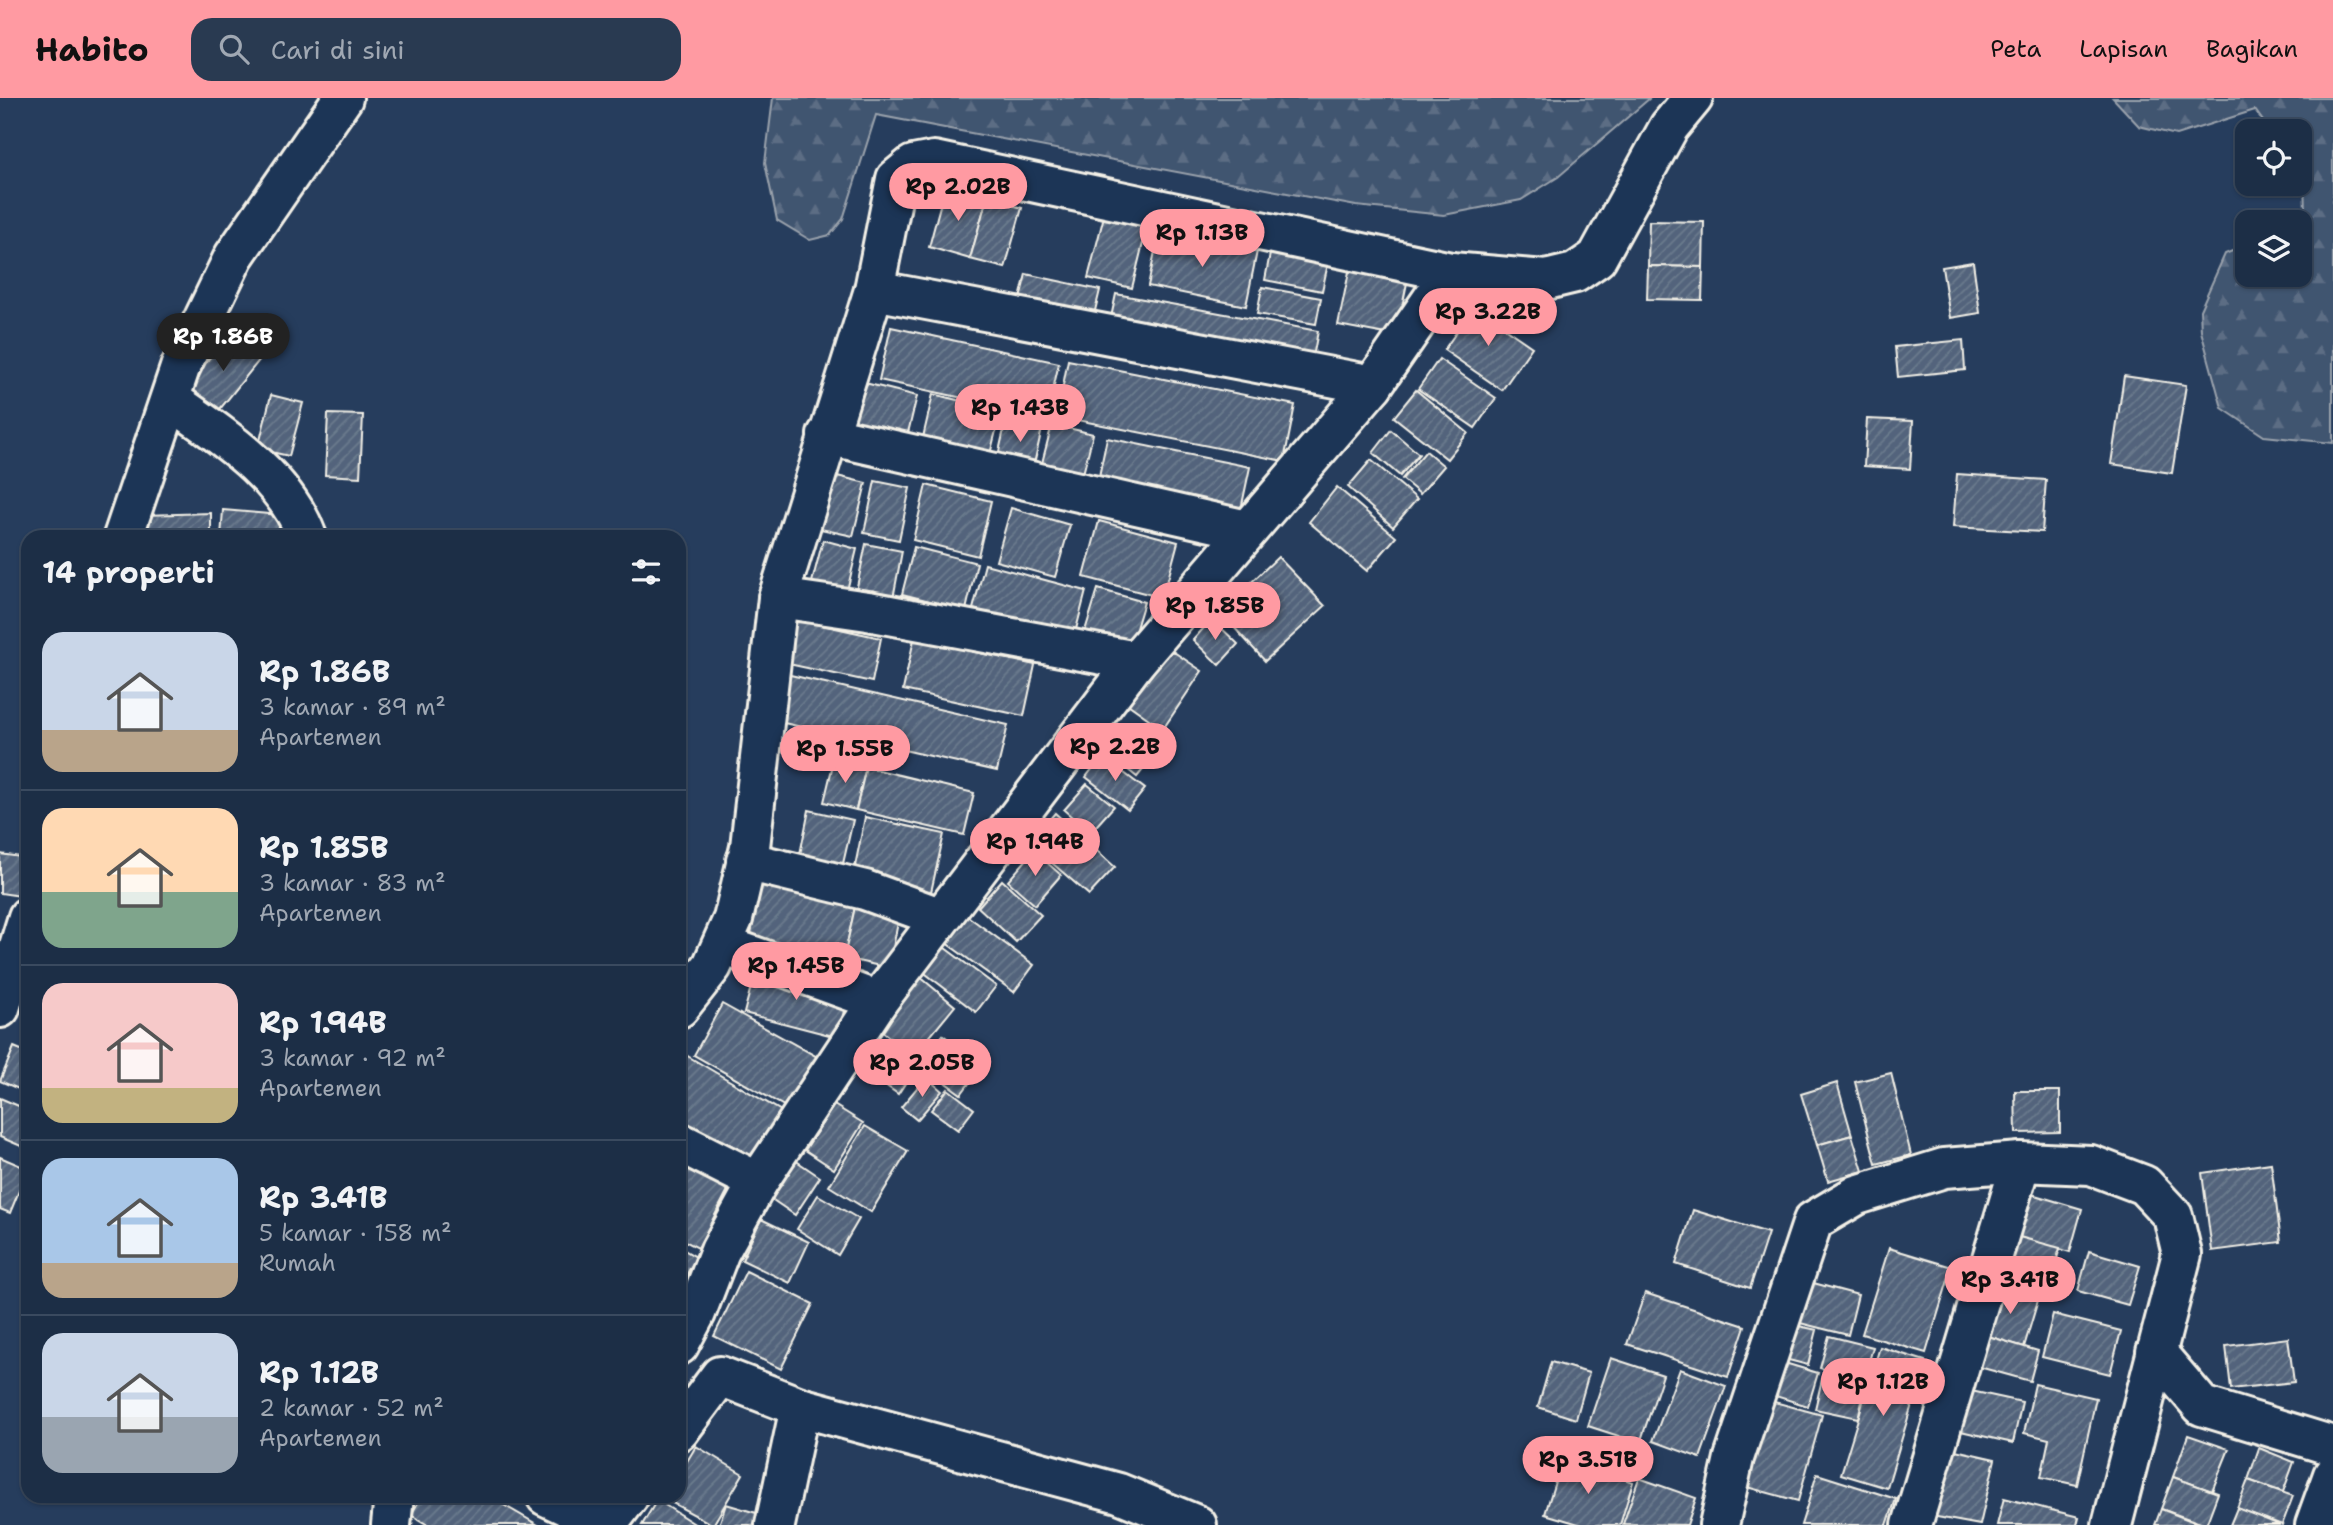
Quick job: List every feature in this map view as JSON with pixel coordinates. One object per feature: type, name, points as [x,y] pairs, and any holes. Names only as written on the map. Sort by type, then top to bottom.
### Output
[{"type":"street","points":[[125,530],[180,368],[234,256],[343,98]]},
{"type":"street","points":[[686,998],[723,945],[733,919],[746,861],[779,598],[827,435],[874,290],[896,179],[912,165],[934,161],[1451,272],[1546,280],[1575,273],[1598,258],[1669,127],[1693,98]]},
{"type":"street","points":[[686,1332],[720,1251],[758,1182],[878,1001],[939,917],[1136,661],[1373,385],[1451,272]]},
{"type":"street","points":[[874,290],[1373,385]]},
{"type":"street","points":[[171,400],[243,451],[299,516],[304,530]]},
{"type":"street","points":[[827,435],[1247,530]]},
{"type":"street","points":[[779,598],[868,611],[1136,661]]},
{"type":"street","points":[[746,861],[865,890],[939,917]]},
{"type":"street","points":[[0,1009],[21,940]]},
{"type":"street","points":[[723,945],[878,1001]]},
{"type":"street","points":[[686,1146],[758,1182]]},
{"type":"street","points":[[1912,1525],[2021,1162]]},
{"type":"street","points":[[1719,1525],[1734,1458],[1813,1221],[1857,1195],[1944,1168],[2021,1162],[2091,1165],[2144,1185],[2173,1216],[2182,1254],[2112,1525]]},
{"type":"street","points":[[2156,1352],[2202,1406],[2333,1446]]},
{"type":"street","points":[[686,1357],[720,1376],[800,1407],[1119,1493],[1197,1525]]},
{"type":"street","points":[[686,1422],[720,1376]]},
{"type":"street","points":[[775,1525],[800,1407]]},
{"type":"street","points":[[2315,1525],[2333,1475]]},
{"type":"street","points":[[1119,1493],[1144,1525]]},
{"type":"street","points":[[391,1525],[393,1503]]},
{"type":"street","points":[[561,1503],[607,1525],[624,1503]]},
{"type":"green space","points":[[773,98],[1650,98],[1558,177],[1521,200],[1444,215],[1356,206],[876,115],[843,219],[830,235],[810,240],[777,220],[765,163]]},
{"type":"green space","points":[[2113,98],[2333,98],[2333,443],[2264,436],[2222,408],[2201,331],[2200,310],[2225,254],[2235,250],[2235,287],[2312,287],[2312,210],[2305,210],[2304,196],[2312,196],[2312,119],[2261,119],[2255,110],[2176,135],[2139,126]]},
{"type":"building","points":[[945,187],[987,198],[970,259],[929,247]]},
{"type":"building","points":[[987,198],[1022,208],[1005,268],[970,259]]},
{"type":"building","points":[[1104,216],[1147,227],[1132,288],[1088,278]]},
{"type":"building","points":[[1649,221],[1704,222],[1703,267],[1648,266]]},
{"type":"building","points":[[1159,231],[1257,251],[1246,306],[1148,286]]},
{"type":"building","points":[[1271,248],[1329,259],[1322,291],[1265,280]]},
{"type":"building","points":[[1973,262],[1980,313],[1950,318],[1942,267]]},
{"type":"building","points":[[1648,266],[1703,267],[1702,300],[1647,299]]},
{"type":"building","points":[[1350,267],[1408,278],[1396,336],[1338,325]]},
{"type":"building","points":[[1026,274],[1100,290],[1092,323],[1018,307]]},
{"type":"building","points":[[1262,287],[1321,298],[1316,324],[1257,314]]},
{"type":"building","points":[[1116,294],[1318,331],[1312,363],[1109,327]]},
{"type":"building","points":[[1474,307],[1532,347],[1502,390],[1444,350]]},
{"type":"building","points":[[891,327],[1059,363],[1047,416],[879,380]]},
{"type":"building","points":[[230,333],[261,358],[216,414],[185,388]]},
{"type":"building","points":[[1963,340],[1965,370],[1898,377],[1895,347]]},
{"type":"building","points":[[1439,359],[1496,398],[1475,428],[1418,389]]},
{"type":"building","points":[[1068,360],[1295,405],[1284,461],[1057,416]]},
{"type":"building","points":[[2124,376],[2186,385],[2172,473],[2111,464]]},
{"type":"building","points":[[861,382],[917,396],[906,441],[850,427]]},
{"type":"building","points":[[1416,390],[1468,433],[1447,459],[1394,417]]},
{"type":"building","points":[[933,394],[1001,411],[988,462],[921,446]]},
{"type":"building","points":[[271,395],[303,403],[289,456],[258,449]]},
{"type":"building","points":[[328,414],[363,415],[360,477],[325,475]]},
{"type":"building","points":[[1007,416],[1043,424],[1032,473],[996,465]]},
{"type":"building","points":[[1867,419],[1913,421],[1910,469],[1864,466]]},
{"type":"building","points":[[1052,424],[1093,434],[1082,478],[1041,467]]},
{"type":"building","points":[[1391,430],[1419,454],[1400,476],[1373,453]]},
{"type":"building","points":[[1107,438],[1250,467],[1240,514],[1097,486]]},
{"type":"building","points":[[1426,451],[1444,466],[1420,494],[1402,479]]},
{"type":"building","points":[[1371,460],[1417,499],[1393,527],[1348,487]]},
{"type":"building","points":[[829,474],[866,483],[853,536],[816,528]]},
{"type":"building","points":[[1957,474],[2046,480],[2042,532],[1953,527]]},
{"type":"building","points":[[875,481],[910,488],[899,540],[864,533]]},
{"type":"building","points":[[926,485],[991,501],[978,556],[913,540]]},
{"type":"building","points":[[1337,487],[1396,537],[1367,571],[1309,522]]},
{"type":"building","points":[[1011,508],[1070,525],[1055,577],[996,561]]},
{"type":"building","points":[[223,510],[280,515],[279,530],[222,530]]},
{"type":"building","points":[[211,513],[211,530],[143,530],[143,515]]},
{"type":"building","points":[[1099,521],[1178,542],[1163,598],[1084,577]]},
{"type":"building","points":[[823,540],[857,549],[846,595],[811,586]]},
{"type":"building","points":[[866,544],[902,551],[892,604],[855,596]]},
{"type":"building","points":[[914,547],[977,563],[966,610],[902,594]]},
{"type":"building","points":[[1278,557],[1325,606],[1265,661],[1220,612]]},
{"type":"building","points":[[985,564],[1086,591],[1074,637],[973,609]]},
{"type":"building","points":[[1098,589],[1144,602],[1130,648],[1084,634]]},
{"type":"building","points":[[794,619],[881,638],[872,682],[784,663]]},
{"type":"building","points":[[1212,619],[1238,644],[1219,665],[1193,640]]},
{"type":"building","points":[[914,639],[1035,665],[1024,716],[903,690]]},
{"type":"building","points":[[1165,646],[1202,671],[1163,729],[1125,702]]},
{"type":"building","points":[[786,674],[1008,725],[997,771],[775,721]]},
{"type":"building","points":[[1130,725],[1160,749],[1137,777],[1107,753]]},
{"type":"building","points":[[1102,756],[1145,789],[1128,810],[1086,777]]},
{"type":"building","points":[[834,760],[866,767],[856,810],[824,802]]},
{"type":"building","points":[[866,767],[974,793],[964,835],[856,810]]},
{"type":"building","points":[[1087,784],[1114,806],[1090,833],[1064,810]]},
{"type":"building","points":[[809,810],[853,820],[842,868],[799,859]]},
{"type":"building","points":[[1055,813],[1115,867],[1089,895],[1029,843]]},
{"type":"building","points":[[865,817],[944,834],[931,892],[853,876]]},
{"type":"building","points":[[1034,851],[1061,875],[1035,905],[1008,881]]},
{"type":"building","points":[[0,854],[21,857],[21,896],[0,893]]},
{"type":"building","points":[[1002,880],[1041,915],[1016,942],[978,907]]},
{"type":"building","points":[[762,882],[856,902],[844,958],[750,938]]},
{"type":"building","points":[[856,902],[900,912],[889,968],[844,958]]},
{"type":"building","points":[[962,912],[1034,965],[1014,992],[942,940]]},
{"type":"building","points":[[941,945],[996,986],[976,1012],[922,971]]},
{"type":"building","points":[[756,968],[849,992],[837,1037],[744,1013]]},
{"type":"building","points":[[919,976],[955,1006],[913,1057],[877,1027]]},
{"type":"building","points":[[722,1004],[819,1058],[791,1110],[694,1055]]},
{"type":"building","points":[[943,1035],[983,1065],[961,1094],[920,1064]]},
{"type":"building","points":[[871,1039],[914,1070],[898,1094],[854,1063]]},
{"type":"building","points":[[14,1047],[21,1050],[21,1090],[0,1081]]},
{"type":"building","points":[[686,1055],[783,1112],[752,1163],[686,1124]]},
{"type":"building","points":[[1891,1073],[1911,1155],[1876,1164],[1855,1082]]},
{"type":"building","points":[[926,1077],[942,1091],[917,1120],[901,1107]]},
{"type":"building","points":[[1837,1083],[1852,1135],[1817,1145],[1801,1094]]},
{"type":"building","points":[[948,1089],[974,1109],[958,1130],[931,1110]]},
{"type":"building","points":[[2015,1091],[2060,1091],[2060,1132],[2016,1133]]},
{"type":"building","points":[[0,1098],[21,1107],[21,1146],[0,1137]]},
{"type":"building","points":[[834,1105],[863,1123],[834,1169],[805,1150]]},
{"type":"building","points":[[865,1126],[908,1151],[871,1212],[829,1186]]},
{"type":"building","points":[[1852,1135],[1863,1171],[1828,1181],[1817,1145]]},
{"type":"building","points":[[0,1157],[21,1166],[21,1186],[10,1213],[0,1209]]},
{"type":"building","points":[[792,1158],[820,1177],[795,1215],[767,1196]]},
{"type":"building","points":[[2271,1163],[2281,1242],[2212,1251],[2202,1173]]},
{"type":"building","points":[[686,1166],[729,1188],[698,1248],[686,1242]]},
{"type":"building","points":[[2021,1191],[2082,1209],[2070,1252],[2008,1234]]},
{"type":"building","points":[[818,1195],[859,1219],[838,1255],[797,1229]]},
{"type":"building","points":[[1693,1210],[1768,1233],[1750,1288],[1676,1264]]},
{"type":"building","points":[[761,1219],[809,1242],[790,1283],[742,1260]]},
{"type":"building","points":[[2008,1234],[2060,1248],[2049,1286],[1998,1271]]},
{"type":"building","points":[[1889,1248],[1952,1267],[1926,1353],[1862,1334]]},
{"type":"building","points":[[686,1251],[696,1257],[686,1276]]},
{"type":"building","points":[[2089,1251],[2140,1266],[2128,1305],[2078,1291]]},
{"type":"building","points":[[746,1271],[813,1304],[781,1369],[714,1336]]},
{"type":"building","points":[[1806,1281],[1858,1295],[1848,1335],[1796,1322]]},
{"type":"building","points":[[1995,1285],[2039,1297],[2024,1347],[1981,1334]]},
{"type":"building","points":[[1645,1293],[1745,1326],[1728,1377],[1627,1344]]},
{"type":"building","points":[[2053,1314],[2121,1331],[2110,1374],[2042,1357]]},
{"type":"building","points":[[1785,1323],[1817,1330],[1808,1365],[1777,1357]]},
{"type":"building","points":[[1981,1334],[2038,1351],[2030,1381],[1972,1365]]},
{"type":"building","points":[[1829,1336],[1873,1347],[1864,1380],[1820,1368]]},
{"type":"building","points":[[2288,1338],[2294,1382],[2231,1389],[2226,1346]]},
{"type":"building","points":[[1880,1347],[1925,1361],[1887,1488],[1841,1474]]},
{"type":"building","points":[[1611,1358],[1663,1375],[1640,1443],[1588,1426]]},
{"type":"building","points":[[1778,1361],[1818,1373],[1808,1406],[1769,1394]]},
{"type":"building","points":[[1551,1362],[1589,1373],[1576,1419],[1538,1407]]},
{"type":"building","points":[[1680,1369],[1726,1386],[1700,1458],[1653,1441]]},
{"type":"building","points":[[1823,1375],[1866,1385],[1858,1418],[1815,1409]]},
{"type":"building","points":[[2035,1384],[2096,1398],[2077,1485],[2041,1477],[2049,1439],[2024,1433]]},
{"type":"building","points":[[1962,1389],[2022,1402],[2013,1443],[1952,1429]]},
{"type":"building","points":[[1767,1400],[1822,1415],[1798,1501],[1743,1486]]},
{"type":"building","points":[[2188,1435],[2229,1449],[2212,1491],[2173,1477]]},
{"type":"building","points":[[696,1446],[743,1474],[713,1525],[672,1503],[686,1503],[686,1463]]},
{"type":"building","points":[[1942,1447],[1995,1459],[1980,1525],[1926,1515]]},
{"type":"building","points":[[2259,1448],[2294,1462],[2283,1492],[2248,1480]]},
{"type":"building","points":[[1562,1459],[1633,1482],[1620,1525],[1582,1525],[1545,1514]]},
{"type":"building","points":[[1817,1474],[1896,1499],[1887,1525],[1801,1525]]},
{"type":"building","points":[[2173,1477],[2218,1493],[2206,1525],[2161,1509]]},
{"type":"building","points":[[1639,1478],[1696,1498],[1687,1525],[1623,1524]]},
{"type":"building","points":[[2248,1480],[2293,1496],[2282,1525],[2237,1508]]},
{"type":"building","points":[[2004,1498],[2079,1517],[2077,1525],[1997,1525]]},
{"type":"building","points":[[418,1503],[500,1503],[538,1525],[428,1525],[411,1515]]},
{"type":"building","points":[[655,1503],[662,1503],[696,1525],[642,1525]]},
{"type":"building","points":[[726,1504],[763,1515],[760,1525],[719,1525]]},
{"type":"building","points":[[2237,1508],[2280,1525],[2230,1525]]},
{"type":"building","points":[[2161,1509],[2202,1525],[2155,1525]]}]
